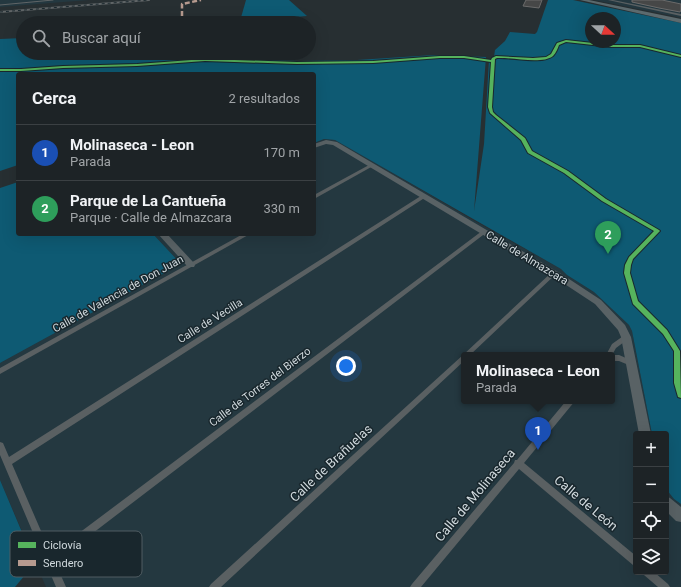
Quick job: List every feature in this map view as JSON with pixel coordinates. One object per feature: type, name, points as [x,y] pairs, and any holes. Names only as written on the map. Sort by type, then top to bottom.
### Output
[{"type":"highway","points":[[582,0],[681,18]]},
{"type":"highway","points":[[591,0],[671,17]]},
{"type":"highway","points":[[643,11],[681,18]]},
{"type":"street","points":[[609,0],[681,18]]},
{"type":"street","name":"Calle de Almazcara","points":[[316,145],[330,142],[424,196],[598,302],[622,328],[626,337],[643,431]]},
{"type":"street","points":[[316,196],[371,166]]},
{"type":"street","name":"Calle de Vecilla","points":[[7,462],[424,196]]},
{"type":"street","name":"Calle de Torres del Bierzo","points":[[87,531],[484,232]]},
{"type":"street","points":[[164,236],[191,265]]},
{"type":"street","name":"Calle de Valencia de Don Juan","points":[[0,371],[243,236]]},
{"type":"street","name":"Calle de Brañuelas","points":[[469,352],[554,274]]},
{"type":"street","points":[[611,352],[614,346],[626,337]]},
{"type":"street","points":[[615,358],[631,363]]},
{"type":"street","name":"Calle de Brañuelas","points":[[214,587],[461,360]]},
{"type":"street","name":"Calle de Molinaseca","points":[[415,587],[568,404]]},
{"type":"street","points":[[0,446],[37,531]]},
{"type":"street","name":"Calle de León","points":[[518,463],[633,559]]},
{"type":"street","points":[[667,503],[681,516]]},
{"type":"street","points":[[651,575],[665,587]]},
{"type":"street","points":[[57,577],[61,587]]},
{"type":"shaded area","points":[[0,0],[89,0],[0,7]]},
{"type":"shaded area","points":[[246,0],[289,0],[307,16],[241,16]]},
{"type":"shaded area","points":[[548,0],[573,0],[681,23],[681,504],[669,493],[669,431],[651,431],[632,331],[629,325],[594,292],[567,275],[561,269],[335,140],[324,139],[316,142],[316,72],[16,72],[16,166],[0,171],[0,39],[16,38],[16,60],[299,61],[357,60],[434,55],[486,57],[474,211],[484,144],[489,60],[494,57],[495,50],[505,41],[510,32],[535,34]]},
{"type":"shaded area","points":[[594,0],[681,0],[681,18],[673,16]]},
{"type":"shaded area","points":[[324,139],[335,140],[561,269],[567,275],[594,292],[629,325],[632,331],[651,431],[633,431],[633,575],[669,575],[669,493],[681,504],[681,587],[46,587],[42,577],[142,577],[142,531],[22,531],[0,480],[0,363],[181,264],[155,236],[316,236],[316,142]]},
{"type":"shaded area","points":[[16,183],[16,236],[155,236],[181,264],[0,363],[0,188]]},
{"type":"shaded area","points":[[0,480],[22,531],[10,531],[10,577],[23,577],[15,587],[0,587]]},
{"type":"building","points":[[526,0],[542,0],[539,8],[523,6]]},
{"type":"building","points":[[632,0],[662,0],[681,4],[681,10],[680,12],[659,8],[632,2]]},
{"type":"tram line","points":[[0,5],[53,0]]},
{"type":"railway","points":[[0,12],[149,0]]},
{"type":"marked path","points":[[182,16],[182,4],[201,0]]},
{"type":"cycle path","points":[[681,56],[640,46],[611,46],[566,41],[558,44],[553,54],[546,58],[533,59],[496,57],[493,59],[490,107],[491,112],[495,116],[523,139],[530,152],[566,172],[604,200],[657,231],[631,258],[627,273],[635,302],[665,332],[677,351],[678,383],[681,395]]},
{"type":"cycle path","points":[[0,70],[137,65],[205,60],[297,63],[373,62],[440,57],[464,57],[493,61]]},
{"type":"place","name":"Parque de La Cantueña","points":[[608,254]]},
{"type":"place","name":"Molinaseca - Leon","points":[[538,450]]}]
